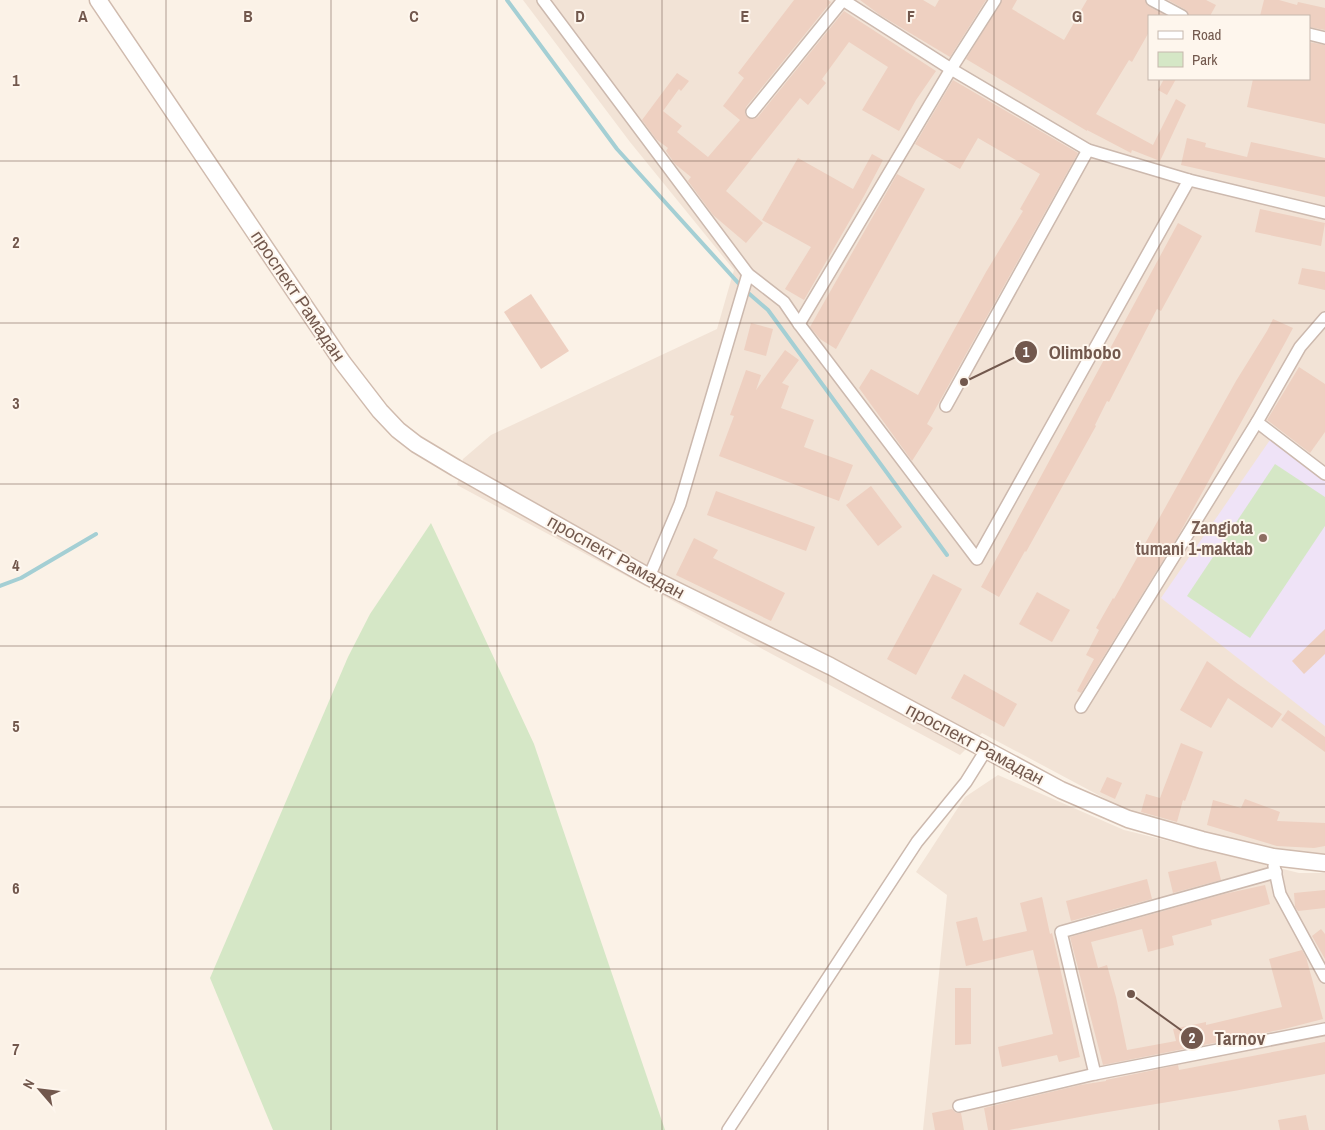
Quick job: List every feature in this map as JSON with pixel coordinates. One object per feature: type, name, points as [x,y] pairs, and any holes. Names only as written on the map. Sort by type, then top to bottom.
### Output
[{"type":"main road","name":"проспект Рамадан","points":[[98,0],[343,364],[380,411],[398,430],[416,444],[649,577],[830,666],[1061,790],[1128,819],[1202,840],[1274,865],[1325,863]]},
{"type":"street","points":[[543,0],[747,278],[784,302],[977,559],[1189,180]]},
{"type":"street","points":[[752,112],[843,0],[951,69],[1088,150],[1189,180],[1325,213]]},
{"type":"street","points":[[799,324],[951,69],[995,0]]},
{"type":"street","points":[[1152,0],[1180,15]]},
{"type":"street","points":[[1310,34],[1325,38]]},
{"type":"street","points":[[946,406],[1088,150]]},
{"type":"street","points":[[649,577],[680,504],[747,278]]},
{"type":"street","points":[[1081,707],[1300,347],[1325,318]]},
{"type":"street","points":[[1256,422],[1325,474]]},
{"type":"street","points":[[728,1130],[917,842],[966,782],[986,750]]},
{"type":"street","points":[[1095,1074],[1061,932],[1274,865],[1280,894],[1325,977]]},
{"type":"street","points":[[959,1106],[1095,1074],[1325,1029]]},
{"type":"shaded area","points":[[523,0],[1325,0],[1325,855],[1289,853],[1134,814],[982,733],[960,755],[457,485],[463,459],[491,435],[717,329],[734,270],[630,142]]},
{"type":"shaded area","name":"Zangiota tumani 1-maktab","points":[[1272,437],[1325,479],[1325,726],[1161,598]]},
{"type":"shaded area","points":[[998,775],[1124,830],[1299,873],[1325,873],[1325,1130],[923,1130],[947,895],[916,872],[965,797]]},
{"type":"green space","points":[[1275,464],[1325,497],[1325,526],[1250,638],[1187,596]]},
{"type":"green space","points":[[431,523],[534,744],[665,1130],[273,1130],[210,978],[348,657],[370,614]]},
{"type":"building","points":[[794,0],[828,0],[831,2],[746,107],[745,114],[748,118],[754,119],[758,117],[844,11],[936,71],[916,100],[899,131],[862,110],[888,67],[849,42],[822,79],[826,83],[808,105],[800,98],[726,191],[763,223],[746,243],[713,215],[688,181],[691,177],[675,164],[666,151],[668,148],[656,139],[642,120],[677,73],[689,81],[681,91],[679,89],[663,111],[682,126],[677,132],[708,157],[740,120],[723,106],[744,78],[738,73]]},
{"type":"building","points":[[860,0],[923,0],[935,7],[939,0],[986,0],[950,57],[880,15]]},
{"type":"building","points":[[1002,0],[1017,0],[1012,9],[1064,40],[1087,0],[1145,0],[1148,6],[1165,15],[1148,15],[1148,34],[1132,62],[1129,60],[1096,114],[1153,145],[1176,99],[1186,105],[1160,161],[1132,150],[1131,153],[1087,131],[966,59]]},
{"type":"building","points":[[1168,0],[1206,0],[1216,5],[1211,15],[1188,15],[1186,10]]},
{"type":"building","points":[[1264,0],[1279,0],[1297,5],[1298,2],[1325,8],[1325,30],[1310,27],[1310,15],[1260,15]]},
{"type":"building","points":[[1310,42],[1325,45],[1325,124],[1247,107],[1253,80],[1310,80]]},
{"type":"building","points":[[953,80],[1078,153],[927,424],[933,428],[912,461],[859,388],[871,369],[918,395],[986,272],[1023,211],[1020,209],[1040,174],[978,138],[960,169],[915,144]]},
{"type":"building","points":[[1163,80],[1175,80],[1167,95],[1158,90]]},
{"type":"building","points":[[1187,138],[1206,143],[1205,147],[1247,157],[1251,142],[1325,158],[1325,197],[1181,165]]},
{"type":"building","points":[[872,154],[883,160],[804,300],[785,289],[811,247],[762,220],[798,158],[853,189]]},
{"type":"building","points":[[897,174],[925,189],[836,349],[820,339],[810,327]]},
{"type":"building","points":[[1260,209],[1325,223],[1321,246],[1255,232]]},
{"type":"building","points":[[1178,223],[1202,236],[1161,311],[1157,309],[1109,402],[1107,401],[1096,426],[999,597],[981,587]]},
{"type":"building","points":[[1302,268],[1325,272],[1325,290],[1298,284]]},
{"type":"building","points":[[531,294],[569,351],[541,369],[504,312]]},
{"type":"building","points":[[1273,319],[1293,328],[1177,538],[1081,693],[1077,691],[1094,659],[1086,655],[1099,630],[1096,628]]},
{"type":"building","points":[[751,323],[773,329],[766,356],[744,350]]},
{"type":"building","points":[[785,350],[799,360],[782,383],[789,386],[781,408],[814,420],[804,447],[853,465],[839,501],[719,456],[734,416],[730,415],[746,370],[761,375],[756,390]]},
{"type":"building","points":[[1299,367],[1325,384],[1325,432],[1310,453],[1267,420]]},
{"type":"building","points":[[871,486],[902,527],[878,546],[846,505]]},
{"type":"building","points":[[716,491],[815,527],[806,551],[707,515]]},
{"type":"building","points":[[694,538],[718,550],[713,558],[785,593],[771,621],[676,575]]},
{"type":"building","points":[[933,574],[962,589],[916,675],[887,659]]},
{"type":"building","points":[[1037,592],[1070,610],[1052,642],[1019,624]]},
{"type":"building","points":[[1325,629],[1325,654],[1304,674],[1292,661]]},
{"type":"building","points":[[1207,661],[1282,714],[1272,728],[1228,698],[1211,728],[1180,710]]},
{"type":"building","points":[[964,674],[1017,704],[1004,727],[951,698]]},
{"type":"building","points":[[1288,710],[1325,737],[1325,752],[1281,720]]},
{"type":"building","points":[[1181,743],[1203,752],[1185,801],[1183,800],[1177,822],[1141,812],[1146,794],[1160,798]]},
{"type":"building","points":[[1107,777],[1122,783],[1115,799],[1100,792]]},
{"type":"building","points":[[1245,799],[1280,812],[1277,821],[1325,823],[1325,846],[1314,848],[1277,846],[1207,825],[1213,800],[1241,808]]},
{"type":"building","points":[[1216,861],[1221,880],[1173,893],[1168,872]]},
{"type":"building","points":[[1147,879],[1152,899],[1071,921],[1066,901]]},
{"type":"building","points":[[1265,885],[1270,904],[1211,920],[1212,925],[1172,936],[1174,945],[1148,952],[1142,929],[1091,942],[1098,968],[1107,965],[1127,1050],[1176,1041],[1173,1029],[1206,1022],[1206,1025],[1282,1007],[1269,959],[1302,950],[1306,957],[1323,1019],[1284,1029],[1103,1065],[1070,937],[1224,894]]},
{"type":"building","points":[[1325,890],[1325,908],[1298,911],[1295,907],[1294,893]]},
{"type":"building","points":[[1042,897],[1050,934],[1052,933],[1054,941],[1080,1057],[1059,1062],[1057,1055],[1002,1067],[998,1047],[1053,1034],[1033,950],[966,966],[956,922],[977,917],[983,941],[1027,931],[1020,903]]},
{"type":"building","points":[[1321,929],[1325,934],[1325,959],[1312,936]]},
{"type":"building","points":[[955,988],[971,988],[971,1044],[955,1045]]},
{"type":"building","points":[[1325,1042],[1325,1074],[1009,1130],[988,1130],[984,1108],[1080,1085],[1178,1065],[1179,1070]]},
{"type":"building","points":[[952,1109],[956,1113],[961,1113],[964,1130],[935,1130],[932,1113]]},
{"type":"building","points":[[1306,1115],[1309,1130],[1280,1130],[1278,1120]]},
{"type":"waterway","points":[[507,0],[617,149],[741,286]]},
{"type":"waterway","points":[[746,291],[768,310],[947,555]]},
{"type":"waterway","points":[[0,586],[21,578],[96,534]]},
{"type":"place","name":"Olimbobo","points":[[964,382]]},
{"type":"place","name":"Zangiota tumani 1-maktab","points":[[1263,538]]},
{"type":"place","name":"Tarnov","points":[[1131,994]]}]
